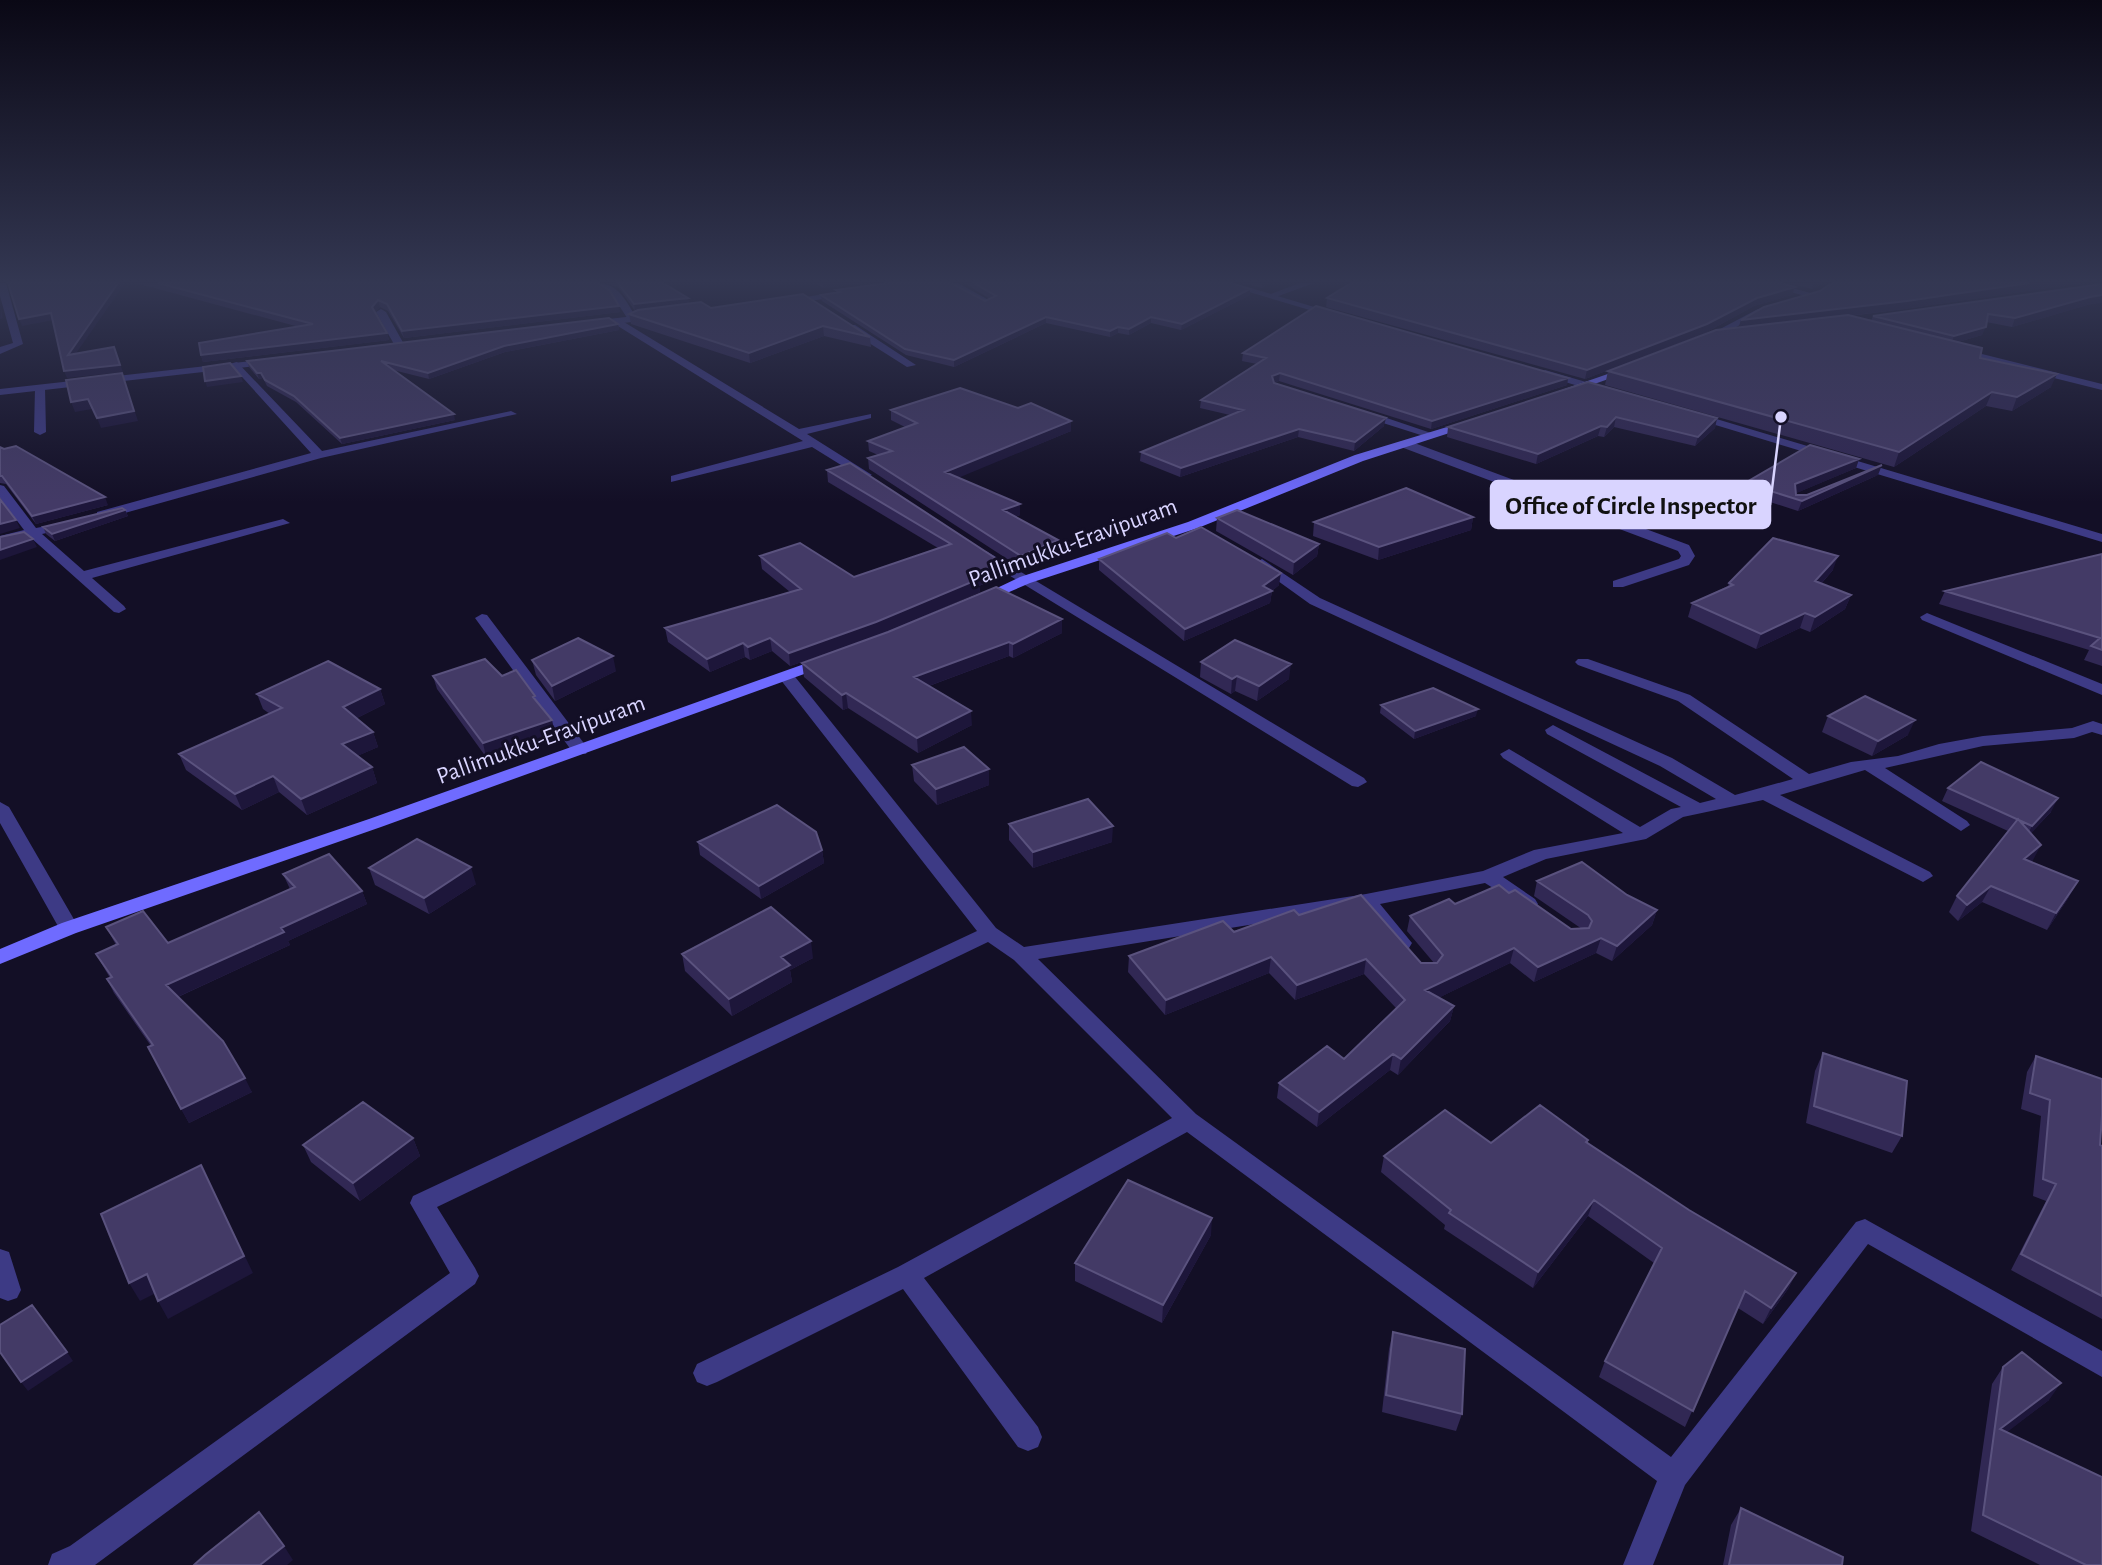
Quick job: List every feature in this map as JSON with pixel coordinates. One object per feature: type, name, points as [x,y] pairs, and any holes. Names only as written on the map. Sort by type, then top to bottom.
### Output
[{"type":"main road","points":[[1548,397],[1643,364]]},
{"type":"main road","name":"Pallimukku-Eravipuram","points":[[966,606],[1025,580],[1193,525],[1360,458],[1485,419]]},
{"type":"main road","name":"Pallimukku-Eravipuram","points":[[0,957],[69,929],[834,659]]},
{"type":"street","points":[[674,356],[800,432],[873,480]]},
{"type":"street","points":[[897,356],[911,365]]},
{"type":"street","points":[[1979,356],[2102,387]]},
{"type":"street","points":[[0,392],[278,361]]},
{"type":"street","points":[[237,366],[319,455]]},
{"type":"street","points":[[1530,369],[1608,391]]},
{"type":"street","points":[[40,388],[40,432]]},
{"type":"street","points":[[1674,410],[2102,538]]},
{"type":"street","points":[[1355,411],[1431,435]]},
{"type":"street","points":[[0,541],[296,464],[319,455],[511,414]]},
{"type":"street","points":[[800,432],[867,416]]},
{"type":"street","points":[[675,479],[815,442]]},
{"type":"street","points":[[1405,444],[1684,548],[1688,556],[1684,562],[1618,584]]},
{"type":"street","points":[[1850,479],[1875,468]]},
{"type":"street","points":[[0,489],[33,533],[119,609]]},
{"type":"street","points":[[82,576],[283,523]]},
{"type":"street","points":[[1193,525],[1217,538]]},
{"type":"street","points":[[978,550],[1358,782]]},
{"type":"street","points":[[1247,555],[1315,601],[1666,762],[1729,799]]},
{"type":"street","points":[[1927,617],[2102,690]]},
{"type":"street","points":[[482,618],[580,750]]},
{"type":"street","points":[[1583,662],[1684,698],[1809,782]]},
{"type":"street","points":[[786,676],[989,933],[1021,955],[1188,1120],[1674,1476]]},
{"type":"street","points":[[1021,955],[1366,900],[1488,876],[1541,854],[1640,835],[1678,813],[1729,799],[1765,794],[1868,765],[1900,761],[1938,749],[1983,741],[2074,733],[2099,726]]},
{"type":"street","points":[[1553,730],[1697,808]]},
{"type":"street","points":[[1509,754],[1640,835]]},
{"type":"street","points":[[1868,765],[1961,825]]},
{"type":"street","points":[[1765,794],[1923,876]]},
{"type":"street","points":[[0,807],[69,929]]},
{"type":"street","points":[[1488,876],[1544,915]]},
{"type":"street","points":[[1366,900],[1418,961]]},
{"type":"street","points":[[63,1565],[81,1558],[466,1276],[422,1203],[989,933]]},
{"type":"street","points":[[707,1373],[907,1275],[1188,1120]]},
{"type":"street","points":[[1638,1565],[1674,1476],[1865,1228],[2102,1365]]},
{"type":"street","points":[[0,1260],[8,1290]]},
{"type":"street","points":[[907,1275],[1028,1437]]},
{"type":"building","points":[[61,356],[117,356],[120,365],[64,371]]},
{"type":"building","points":[[289,356],[476,356],[428,373],[381,361],[454,414],[340,438],[294,396],[265,380],[247,361]]},
{"type":"building","points":[[936,356],[962,356],[954,360]]},
{"type":"building","points":[[1257,356],[1491,356],[1568,378],[1432,421],[1280,373],[1272,376],[1274,383],[1386,418],[1355,442],[1299,429],[1181,468],[1141,452],[1243,410],[1201,400],[1266,358]]},
{"type":"building","points":[[1537,356],[1623,356],[1587,370]]},
{"type":"building","points":[[1647,356],[1980,356],[2057,374],[2017,397],[1992,392],[1899,452],[1608,371]]},
{"type":"building","points":[[230,363],[241,376],[205,381],[203,367]]},
{"type":"building","points":[[122,373],[134,411],[97,418],[88,399],[71,402],[66,380]]},
{"type":"building","points":[[1588,382],[1717,418],[1698,437],[1616,417],[1607,427],[1601,426],[1538,454],[1448,427]]},
{"type":"building","points":[[960,388],[1018,408],[1031,403],[1071,421],[945,472],[1020,504],[1003,510],[1058,540],[1021,556],[868,458],[892,451],[868,441],[917,423],[891,410]]},
{"type":"building","points":[[1810,445],[1859,459],[1795,484],[1796,495],[1807,495],[1882,465],[1802,501],[1745,483]]},
{"type":"building","points":[[16,446],[105,497],[32,516],[0,476],[0,447],[4,449]]},
{"type":"building","points":[[850,463],[1003,563],[973,576],[979,579],[876,622],[789,653],[770,638],[748,647],[743,643],[707,659],[665,628],[801,589],[760,556],[800,543],[854,577],[951,544],[827,470]]},
{"type":"building","points":[[1406,488],[1473,517],[1379,547],[1314,522]]},
{"type":"building","points":[[0,499],[16,520],[0,524]]},
{"type":"building","points":[[122,508],[125,510],[52,534],[43,527]]},
{"type":"building","points":[[1237,510],[1319,544],[1294,562],[1217,518]]},
{"type":"building","points":[[1201,527],[1281,573],[1263,586],[1272,591],[1185,629],[1099,559],[1167,533],[1176,538]]},
{"type":"building","points":[[24,532],[33,539],[0,550],[0,537]]},
{"type":"building","points":[[1773,538],[1838,556],[1815,581],[1851,595],[1815,617],[1805,613],[1761,634],[1692,603],[1733,585],[1729,583]]},
{"type":"building","points":[[2102,554],[2102,650],[2091,646],[2100,638],[1945,591]]},
{"type":"building","points":[[996,587],[1062,619],[1013,644],[1009,642],[914,677],[971,711],[917,738],[846,693],[842,695],[802,663],[888,632]]},
{"type":"building","points":[[578,638],[613,656],[552,686],[532,660]]},
{"type":"building","points":[[1235,640],[1291,664],[1259,686],[1237,676],[1232,679],[1201,662]]},
{"type":"building","points":[[485,659],[502,676],[516,670],[552,720],[483,743],[433,676]]},
{"type":"building","points":[[328,661],[380,689],[343,707],[373,732],[342,744],[372,767],[301,799],[273,776],[235,794],[179,754],[282,708],[257,694]]},
{"type":"building","points":[[1433,688],[1478,709],[1415,731],[1381,705]]},
{"type":"building","points":[[1865,696],[1915,720],[1878,741],[1828,716]]},
{"type":"building","points":[[964,747],[989,769],[936,789],[912,765]]},
{"type":"building","points":[[1981,762],[2058,798],[2032,826],[1948,788]]},
{"type":"building","points":[[1088,799],[1113,826],[1033,852],[1009,824]]},
{"type":"building","points":[[777,805],[816,832],[822,850],[759,886],[698,842]]},
{"type":"building","points":[[2018,819],[2041,845],[2024,859],[2078,881],[2056,913],[1991,886],[1967,905],[1957,896]]},
{"type":"building","points":[[417,839],[471,867],[424,898],[369,868]]},
{"type":"building","points":[[329,854],[362,891],[281,928],[284,932],[166,985],[223,1041],[245,1078],[181,1109],[148,1047],[153,1045],[107,979],[112,977],[96,954],[118,944],[106,927],[143,911],[168,943],[295,887],[283,874]]},
{"type":"building","points":[[1582,862],[1627,895],[1657,910],[1617,946],[1601,938],[1538,967],[1514,948],[1425,990],[1454,1006],[1401,1059],[1393,1054],[1319,1112],[1279,1083],[1327,1046],[1344,1059],[1405,1000],[1366,959],[1297,985],[1271,957],[1166,1000],[1129,956],[1223,921],[1234,932],[1294,910],[1299,915],[1361,895],[1421,963],[1437,963],[1443,955],[1410,916],[1449,899],[1455,904],[1499,885],[1509,893],[1515,890],[1571,929],[1589,928],[1592,921],[1588,915],[1537,881]]},
{"type":"building","points":[[771,907],[811,941],[781,957],[790,965],[729,999],[682,954]]},
{"type":"building","points":[[1823,1053],[1907,1081],[1902,1136],[1814,1106]]},
{"type":"building","points":[[2036,1056],[2102,1079],[2102,1296],[2021,1254],[2056,1184],[2043,1179],[2050,1100],[2030,1093]]},
{"type":"building","points":[[363,1102],[413,1138],[353,1183],[303,1145]]},
{"type":"building","points":[[1540,1105],[1588,1140],[1586,1142],[1689,1210],[1796,1273],[1771,1308],[1745,1291],[1693,1411],[1605,1361],[1662,1248],[1594,1200],[1538,1272],[1449,1213],[1451,1210],[1384,1156],[1445,1110],[1491,1143]]},
{"type":"building","points":[[201,1165],[244,1256],[158,1301],[147,1274],[129,1283],[101,1214]]},
{"type":"building","points":[[1128,1180],[1212,1218],[1163,1305],[1075,1263]]},
{"type":"building","points":[[32,1305],[67,1352],[21,1382],[0,1352],[0,1325]]},
{"type":"building","points":[[1393,1332],[1465,1349],[1462,1414],[1386,1395]]},
{"type":"building","points":[[2022,1352],[2061,1383],[2000,1429],[2102,1477],[2102,1565],[2086,1565],[1983,1515],[2003,1367]]},
{"type":"building","points":[[1741,1508],[1843,1557],[1842,1565],[1729,1565]]},
{"type":"building","points":[[259,1512],[284,1546],[260,1565],[194,1565],[205,1555]]},
{"type":"place","name":"Office of Circle Inspector","points":[[1781,417]]}]
